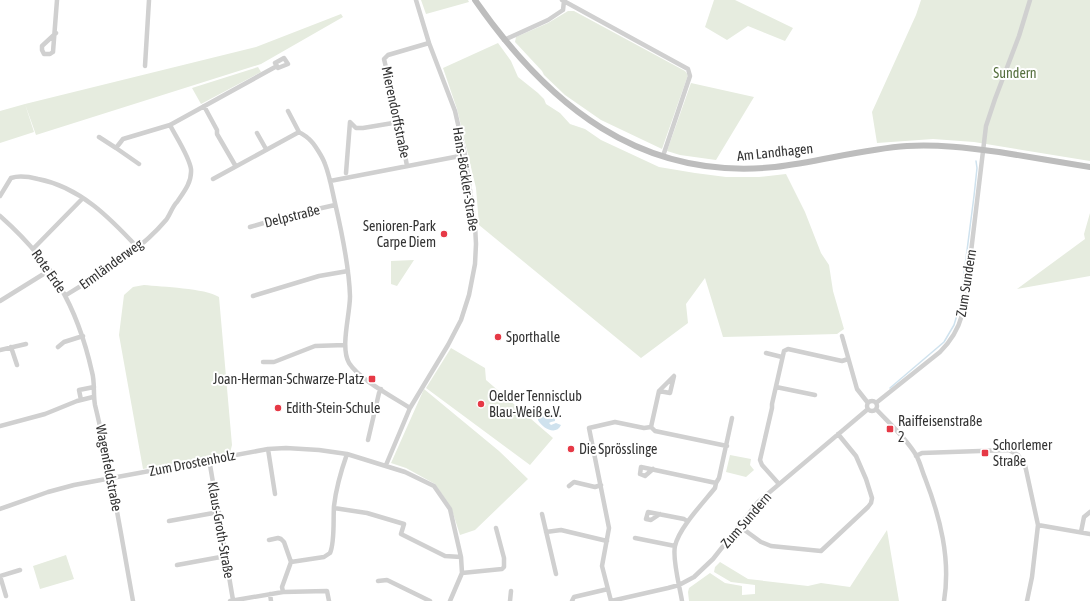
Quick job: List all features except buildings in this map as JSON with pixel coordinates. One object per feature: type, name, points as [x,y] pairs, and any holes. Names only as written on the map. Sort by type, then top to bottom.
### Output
[{"type":"street","points":[[56,33],[42,46],[44,54],[53,52],[56,33],[58,0]]},
{"type":"street","points":[[145,66],[149,0]]},
{"type":"street","name":"Hans-Böckler-Straße","points":[[386,465],[410,408],[449,343],[462,317],[471,288],[475,264],[476,244],[472,196],[465,155],[455,111],[416,0]]},
{"type":"street","name":"Am Landhagen","points":[[475,0],[504,40],[536,75],[563,101],[596,126],[624,141],[681,162],[706,166],[752,168],[796,164],[865,151],[908,146],[954,147],[984,150],[1090,167]]},
{"type":"street","name":"Zum Sundern","points":[[876,403],[949,344],[960,324],[971,252],[986,126],[1019,36],[1030,0]]},
{"type":"street","points":[[504,40],[548,20],[563,10],[563,1],[688,69],[690,76],[663,156]]},
{"type":"street","name":"Mierendorffstraße","points":[[407,166],[399,122],[384,60],[388,54],[430,43]]},
{"type":"street","points":[[116,148],[123,139],[170,125],[277,66]]},
{"type":"street","points":[[204,106],[217,130],[217,134],[235,165]]},
{"type":"street","points":[[288,111],[299,132],[311,139],[325,163],[330,181],[348,271],[350,298],[345,345],[349,362],[355,370],[366,379],[410,408]]},
{"type":"street","points":[[346,173],[350,122],[356,128],[399,122]]},
{"type":"street","name":"Ermländerweg","points":[[66,296],[97,277],[138,248],[166,219],[188,186],[191,178],[191,168],[170,125]]},
{"type":"street","points":[[213,179],[235,165],[299,132]]},
{"type":"street","points":[[257,133],[266,149]]},
{"type":"street","points":[[99,137],[139,164]]},
{"type":"street","name":"Mierendorffstraße","points":[[330,181],[465,155]]},
{"type":"street","points":[[0,196],[11,178],[28,177],[51,182],[70,190],[96,206],[117,225],[138,248]]},
{"type":"street","points":[[33,249],[83,198]]},
{"type":"street","name":"Delpstraße","points":[[250,227],[335,205]]},
{"type":"street","name":"Rote Erde","points":[[0,216],[33,249],[50,270],[66,296],[83,336]]},
{"type":"street","points":[[0,301],[50,270]]},
{"type":"street","points":[[253,296],[319,276],[348,271]]},
{"type":"street","points":[[58,347],[64,342],[83,336]]},
{"type":"street","name":"Wagenfeldstraße","points":[[83,336],[93,374],[94,397],[111,478],[133,601]]},
{"type":"street","points":[[842,336],[857,389],[868,403],[868,409],[870,411],[876,409]]},
{"type":"street","points":[[0,350],[26,344]]},
{"type":"street","points":[[263,362],[274,362],[315,346],[345,345]]},
{"type":"street","points":[[11,347],[16,365]]},
{"type":"street","points":[[779,484],[762,465],[760,460],[784,351],[788,349],[842,360],[848,359]]},
{"type":"street","points":[[766,353],[782,357]]},
{"type":"street","points":[[81,400],[79,390],[94,387]]},
{"type":"street","points":[[776,387],[815,395]]},
{"type":"street","points":[[368,440],[379,394],[382,389]]},
{"type":"street","points":[[651,427],[659,391]]},
{"type":"street","points":[[0,426],[45,414],[81,400],[94,397]]},
{"type":"street","points":[[868,403],[874,401],[876,403],[876,409],[900,434],[916,456],[935,505],[943,535],[946,580],[944,601]]},
{"type":"street","name":"Zum Sundern","points":[[611,601],[679,585],[694,577],[705,568],[758,502],[868,409]]},
{"type":"street","points":[[682,601],[675,556],[675,546],[687,521],[693,516],[715,488],[719,478],[732,418]]},
{"type":"street","points":[[611,601],[602,566],[609,528],[589,428],[614,422],[644,428],[651,427],[655,430],[726,446]]},
{"type":"street","points":[[739,526],[761,542],[771,546],[821,551],[868,507],[872,498],[856,456],[838,434]]},
{"type":"street","name":"Zum Drostenholz","points":[[0,509],[61,488],[209,459],[268,449],[286,448],[319,450],[347,454],[386,465],[405,472],[434,486],[450,509],[461,557],[462,574]]},
{"type":"street","points":[[268,449],[275,494]]},
{"type":"street","points":[[916,456],[922,453],[998,449],[1009,450],[1015,453],[1022,460],[1033,497],[1038,525],[1032,577],[1027,601]]},
{"type":"street","points":[[290,562],[324,557],[330,553],[332,545],[334,508],[338,485],[347,454]]},
{"type":"street","name":"Klaus-Groth-Straße","points":[[209,459],[219,512],[232,601]]},
{"type":"street","points":[[653,470],[716,483]]},
{"type":"street","points":[[569,486],[574,482],[595,486],[601,485]]},
{"type":"street","points":[[334,508],[367,513],[404,524],[401,534],[445,556],[461,557]]},
{"type":"street","points":[[169,521],[219,512]]},
{"type":"street","points":[[1081,532],[1084,517],[1090,512]]},
{"type":"street","points":[[542,514],[556,574]]},
{"type":"street","points":[[660,514],[687,521]]},
{"type":"street","points":[[1038,525],[1090,534]]},
{"type":"street","points":[[450,601],[462,574],[502,569],[504,567],[504,558],[496,528]]},
{"type":"street","points":[[546,532],[561,530],[607,541]]},
{"type":"street","points":[[269,540],[278,538],[284,542],[290,562],[282,592]]},
{"type":"street","points":[[635,538],[675,546]]},
{"type":"street","points":[[176,565],[226,556]]},
{"type":"street","points":[[6,596],[0,576],[20,570]]},
{"type":"street","points":[[378,581],[387,580],[430,601]]},
{"type":"street","points":[[572,601],[574,597],[608,589]]},
{"type":"street","points":[[232,601],[282,592],[327,591],[329,601]]},
{"type":"street","points":[[510,601],[511,591]]},
{"type":"street","points":[[270,594],[271,601]]},
{"type":"green space","points":[[421,0],[468,0],[469,2],[426,14]]},
{"type":"green space","points":[[714,0],[735,0],[793,28],[785,41],[748,26],[727,40],[705,27]]},
{"type":"green space","name":"Sundern","points":[[921,0],[1090,0],[1090,161],[974,142],[933,139],[877,143],[872,112],[916,15]]},
{"type":"green space","points":[[568,11],[574,11],[685,71],[688,75],[662,149],[601,120],[565,95],[544,75],[515,42],[516,37],[548,23]]},
{"type":"green space","points":[[341,14],[343,17],[261,64],[36,135],[25,104],[256,47]]},
{"type":"green space","points":[[498,43],[511,61],[518,77],[538,93],[544,99],[546,104],[560,113],[570,124],[585,129],[601,140],[659,167],[726,177],[759,177],[786,174],[805,212],[821,253],[829,265],[833,291],[844,329],[837,334],[723,337],[705,278],[686,304],[688,323],[641,358],[479,225],[476,188],[457,109],[443,68]]},
{"type":"green space","points":[[258,67],[261,72],[201,104],[192,88]]},
{"type":"green space","points":[[691,83],[754,97],[716,160],[680,155],[667,151]]},
{"type":"green space","points":[[25,104],[34,132],[0,143],[0,111]]},
{"type":"green space","points":[[1090,213],[1090,276],[1017,289],[1085,239],[1084,234]]},
{"type":"green space","points":[[414,260],[397,286],[391,284],[391,261]]},
{"type":"green space","points":[[144,285],[194,290],[219,297],[232,445],[230,453],[143,469],[119,335],[124,295],[133,287]]},
{"type":"green space","name":"Oelder Tennisclub Blau-Weiß e.V.","points":[[451,348],[485,368],[486,380],[553,438],[530,465],[426,388]]},
{"type":"green space","points":[[424,389],[499,451],[528,479],[475,530],[460,535],[451,507],[435,484],[406,468],[391,463]]},
{"type":"green space","points":[[730,455],[751,459],[750,465],[754,470],[746,477],[726,472]]},
{"type":"green space","points":[[887,530],[899,601],[689,601],[688,592],[689,588],[710,573],[725,583],[742,586],[742,595],[755,594],[755,585],[731,582],[714,572],[715,567],[720,562],[748,579],[808,586],[821,583],[850,587]]},
{"type":"green space","points":[[66,555],[74,579],[40,589],[33,566]]},
{"type":"water","points":[[544,413],[547,413],[555,419],[555,421],[549,423],[551,425],[556,423],[561,425],[559,428],[556,430],[549,430],[540,423],[538,417]]},
{"type":"waterway","points":[[890,388],[944,342],[954,325],[960,305],[974,196],[977,168],[976,161]]},
{"type":"place","name":"Senioren-Park Carpe Diem","points":[[444,234]]},
{"type":"place","name":"Sporthalle","points":[[498,337]]},
{"type":"place","name":"Joan-Herman-Schwarze-Platz","points":[[372,379]]},
{"type":"place","name":"Oelder Tennisclub Blau-Weiß e.V.","points":[[481,404]]},
{"type":"place","name":"Edith-Stein-Schule","points":[[278,408]]},
{"type":"place","name":"Raiffeisenstraße 2","points":[[890,429]]},
{"type":"place","name":"Die Sprösslinge","points":[[571,449]]},
{"type":"place","name":"Schorlemer Straße","points":[[985,453]]}]
